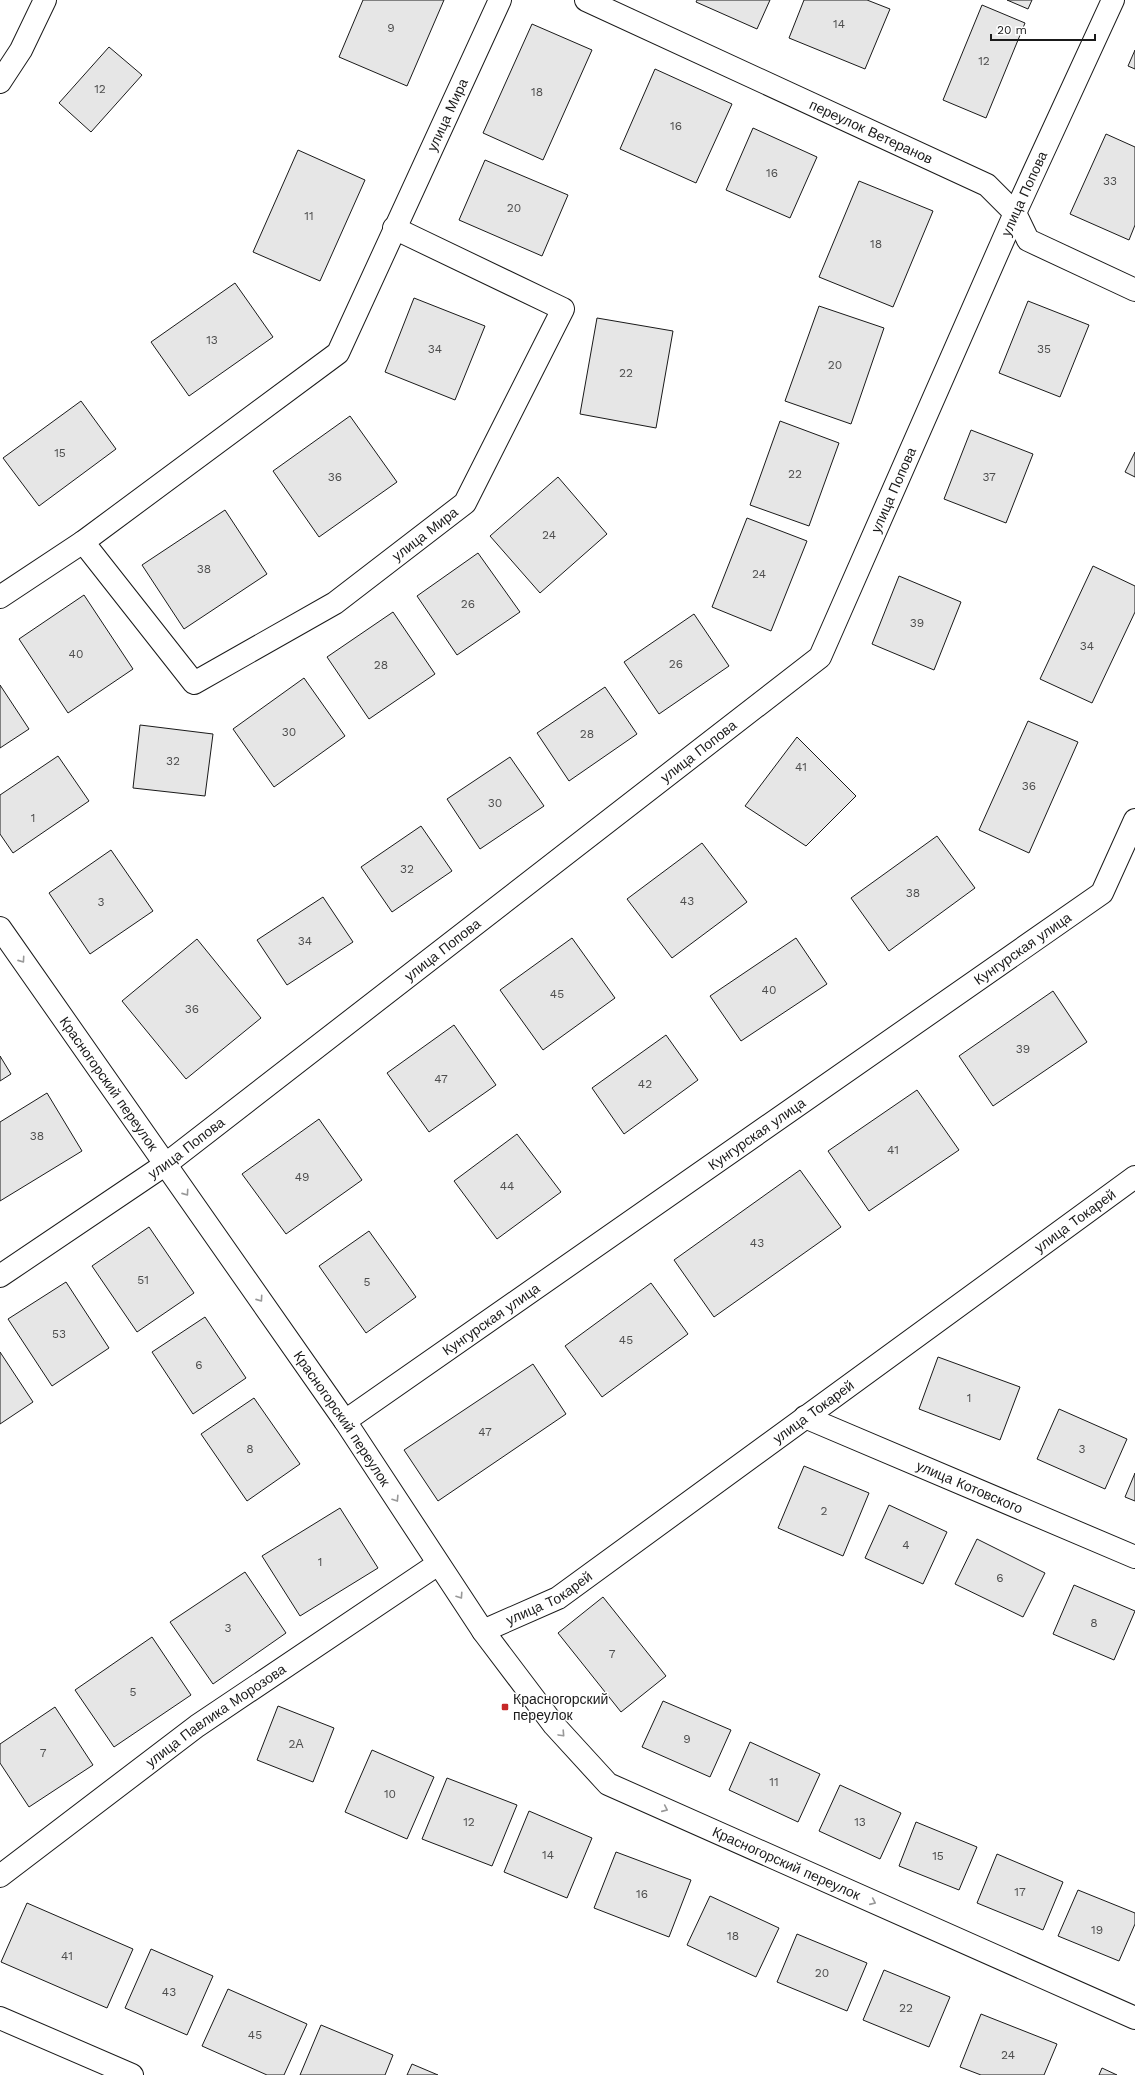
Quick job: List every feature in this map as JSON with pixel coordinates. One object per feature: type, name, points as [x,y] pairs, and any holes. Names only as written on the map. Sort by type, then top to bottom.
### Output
[{"type":"street","points":[[0,82],[21,50],[45,0]]},
{"type":"street","name":"улица Мира","points":[[0,597],[83,542],[338,353],[394,228],[500,0]]},
{"type":"street","name":"переулок Ветеранов","points":[[586,0],[987,184],[1015,213],[1028,240],[1135,290]]},
{"type":"street","name":"улица Попова","points":[[0,1276],[166,1164],[820,658],[1015,213],[1113,0]]},
{"type":"street","name":"улица Мира","points":[[83,542],[194,683],[335,603],[465,503],[563,309],[394,228]]},
{"type":"street","name":"Кунгурская улица","points":[[345,1421],[1102,893],[1135,820]]},
{"type":"street","name":"Красногорский переулок","points":[[0,928],[345,1421],[483,1631],[554,1725],[608,1784],[1135,2018]]},
{"type":"street","name":"улица Токарей","points":[[483,1631],[558,1598],[1135,1177]]},
{"type":"street","name":"улица Котовского","points":[[805,1417],[1135,1557]]},
{"type":"street","name":"улица Павлика Морозова","points":[[0,1876],[197,1726],[438,1564]]},
{"type":"street","points":[[0,2018],[132,2075]]},
{"type":"building","points":[[363,0],[444,0],[407,86],[339,57]]},
{"type":"building","points":[[697,0],[770,0],[757,29],[696,2]]},
{"type":"building","points":[[804,0],[867,0],[890,9],[865,69],[789,38]]},
{"type":"building","points":[[1007,0],[1032,0],[1028,9]]},
{"type":"building","points":[[982,5],[1025,23],[986,118],[943,100]]},
{"type":"building","points":[[532,24],[592,50],[543,160],[483,133]]},
{"type":"building","points":[[109,47],[142,75],[91,132],[59,103]]},
{"type":"building","points":[[1135,50],[1135,69],[1128,66]]},
{"type":"building","points":[[655,69],[732,104],[696,183],[620,149]]},
{"type":"building","points":[[753,128],[817,157],[790,218],[726,190]]},
{"type":"building","points":[[1106,134],[1135,147],[1135,225],[1129,240],[1070,214]]},
{"type":"building","points":[[298,150],[365,180],[320,281],[253,252]]},
{"type":"building","points":[[485,160],[568,195],[542,256],[459,220]]},
{"type":"building","points":[[859,181],[933,211],[893,307],[819,277]]},
{"type":"building","points":[[235,283],[273,337],[189,396],[151,342]]},
{"type":"building","points":[[414,298],[485,326],[455,400],[385,372]]},
{"type":"building","points":[[1028,301],[1089,325],[1060,397],[999,373]]},
{"type":"building","points":[[819,306],[884,328],[851,424],[785,401]]},
{"type":"building","points":[[597,318],[673,331],[656,428],[580,414]]},
{"type":"building","points":[[81,401],[116,449],[39,506],[3,458]]},
{"type":"building","points":[[350,416],[397,482],[319,537],[273,471]]},
{"type":"building","points":[[780,421],[839,443],[809,526],[750,505]]},
{"type":"building","points":[[971,430],[1033,454],[1006,523],[944,499]]},
{"type":"building","points":[[1135,452],[1135,477],[1125,472]]},
{"type":"building","points":[[558,477],[607,534],[540,593],[490,536]]},
{"type":"building","points":[[225,510],[267,574],[184,629],[142,565]]},
{"type":"building","points":[[747,518],[807,541],[771,631],[712,607]]},
{"type":"building","points":[[478,553],[520,612],[457,655],[417,596]]},
{"type":"building","points":[[1093,566],[1135,586],[1135,612],[1092,703],[1040,679]]},
{"type":"building","points":[[899,576],[961,602],[934,670],[872,644]]},
{"type":"building","points":[[84,595],[133,669],[68,713],[19,639]]},
{"type":"building","points":[[393,612],[435,674],[369,719],[327,657]]},
{"type":"building","points":[[694,614],[729,666],[659,714],[624,662]]},
{"type":"building","points":[[304,678],[345,736],[274,787],[233,729]]},
{"type":"building","points":[[0,685],[29,729],[0,748]]},
{"type":"building","points":[[605,687],[637,734],[569,781],[537,733]]},
{"type":"building","points":[[1028,721],[1078,742],[1029,853],[979,830]]},
{"type":"building","points":[[140,725],[213,734],[205,796],[133,788]]},
{"type":"building","points":[[797,737],[856,796],[806,846],[745,806]]},
{"type":"building","points":[[58,756],[89,801],[13,853],[0,834],[0,795]]},
{"type":"building","points":[[510,757],[544,806],[480,849],[447,799]]},
{"type":"building","points":[[421,826],[452,871],[392,912],[361,867]]},
{"type":"building","points":[[937,836],[975,888],[889,951],[851,898]]},
{"type":"building","points":[[702,843],[747,902],[672,958],[627,899]]},
{"type":"building","points":[[111,850],[153,911],[90,954],[49,893]]},
{"type":"building","points":[[323,897],[353,942],[287,985],[257,940]]},
{"type":"building","points":[[572,938],[615,998],[543,1050],[500,990]]},
{"type":"building","points":[[796,938],[827,984],[741,1041],[710,996]]},
{"type":"building","points":[[197,939],[261,1018],[186,1079],[122,1001]]},
{"type":"building","points":[[1053,991],[1087,1042],[993,1106],[959,1056]]},
{"type":"building","points":[[454,1025],[496,1085],[429,1132],[387,1073]]},
{"type":"building","points":[[666,1035],[698,1080],[624,1134],[592,1088]]},
{"type":"building","points":[[0,1056],[11,1074],[0,1081]]},
{"type":"building","points":[[917,1090],[959,1150],[869,1211],[828,1151]]},
{"type":"building","points":[[47,1093],[82,1151],[0,1201],[0,1122]]},
{"type":"building","points":[[319,1119],[362,1180],[286,1234],[242,1174]]},
{"type":"building","points":[[517,1134],[561,1192],[497,1239],[454,1181]]},
{"type":"building","points":[[800,1170],[841,1227],[714,1317],[674,1260]]},
{"type":"building","points":[[149,1227],[194,1293],[137,1332],[92,1266]]},
{"type":"building","points":[[369,1231],[416,1297],[366,1333],[319,1266]]},
{"type":"building","points":[[66,1282],[109,1348],[52,1386],[8,1319]]},
{"type":"building","points":[[651,1283],[688,1334],[602,1397],[565,1346]]},
{"type":"building","points":[[205,1317],[246,1378],[193,1414],[152,1352]]},
{"type":"building","points":[[0,1352],[33,1402],[0,1424]]},
{"type":"building","points":[[938,1357],[1020,1387],[1000,1440],[919,1409]]},
{"type":"building","points":[[533,1364],[566,1414],[438,1501],[404,1450]]},
{"type":"building","points":[[254,1398],[300,1464],[247,1501],[201,1434]]},
{"type":"building","points":[[1059,1409],[1127,1439],[1105,1489],[1037,1459]]},
{"type":"building","points":[[804,1466],[869,1493],[843,1556],[778,1528]]},
{"type":"building","points":[[1135,1473],[1135,1501],[1125,1497]]},
{"type":"building","points":[[889,1505],[947,1532],[923,1584],[865,1558]]},
{"type":"building","points":[[340,1508],[378,1568],[300,1616],[262,1556]]},
{"type":"building","points":[[977,1539],[1045,1573],[1023,1617],[955,1584]]},
{"type":"building","points":[[245,1572],[286,1633],[213,1684],[170,1622]]},
{"type":"building","points":[[1074,1585],[1135,1611],[1114,1660],[1053,1634]]},
{"type":"building","points":[[603,1597],[666,1676],[621,1712],[558,1633]]},
{"type":"building","points":[[152,1637],[191,1695],[114,1747],[75,1690]]},
{"type":"building","points":[[663,1701],[731,1730],[710,1777],[642,1747]]},
{"type":"building","points":[[278,1706],[334,1728],[313,1782],[257,1760]]},
{"type":"building","points":[[55,1707],[93,1765],[29,1807],[0,1763],[0,1744]]},
{"type":"building","points":[[750,1742],[820,1774],[798,1822],[729,1790]]},
{"type":"building","points":[[372,1750],[434,1777],[407,1839],[345,1812]]},
{"type":"building","points":[[447,1778],[517,1805],[492,1866],[422,1839]]},
{"type":"building","points":[[840,1785],[901,1813],[880,1859],[819,1831]]},
{"type":"building","points":[[529,1811],[592,1838],[567,1898],[504,1872]]},
{"type":"building","points":[[916,1822],[977,1847],[959,1890],[899,1866]]},
{"type":"building","points":[[616,1852],[691,1880],[669,1937],[594,1908]]},
{"type":"building","points":[[997,1854],[1063,1882],[1043,1930],[977,1903]]},
{"type":"building","points":[[1078,1890],[1135,1913],[1135,1924],[1119,1961],[1058,1936]]},
{"type":"building","points":[[710,1896],[779,1928],[756,1977],[687,1945]]},
{"type":"building","points":[[27,1903],[133,1949],[107,2008],[1,1962]]},
{"type":"building","points":[[797,1934],[867,1963],[847,2011],[777,1982]]},
{"type":"building","points":[[151,1949],[213,1976],[187,2035],[125,2008]]},
{"type":"building","points":[[884,1970],[950,1997],[929,2047],[863,2020]]},
{"type":"building","points":[[228,1989],[307,2024],[284,2075],[267,2075],[202,2046]]},
{"type":"building","points":[[981,2014],[1057,2044],[1044,2075],[981,2075],[960,2067]]},
{"type":"building","points":[[321,2025],[393,2055],[385,2075],[300,2075]]},
{"type":"building","points":[[412,2064],[438,2075],[407,2075]]},
{"type":"building","points":[[1102,2068],[1117,2075],[1099,2075]]},
{"type":"place","name":"Красногорский переулок","points":[[505,1707]]}]
